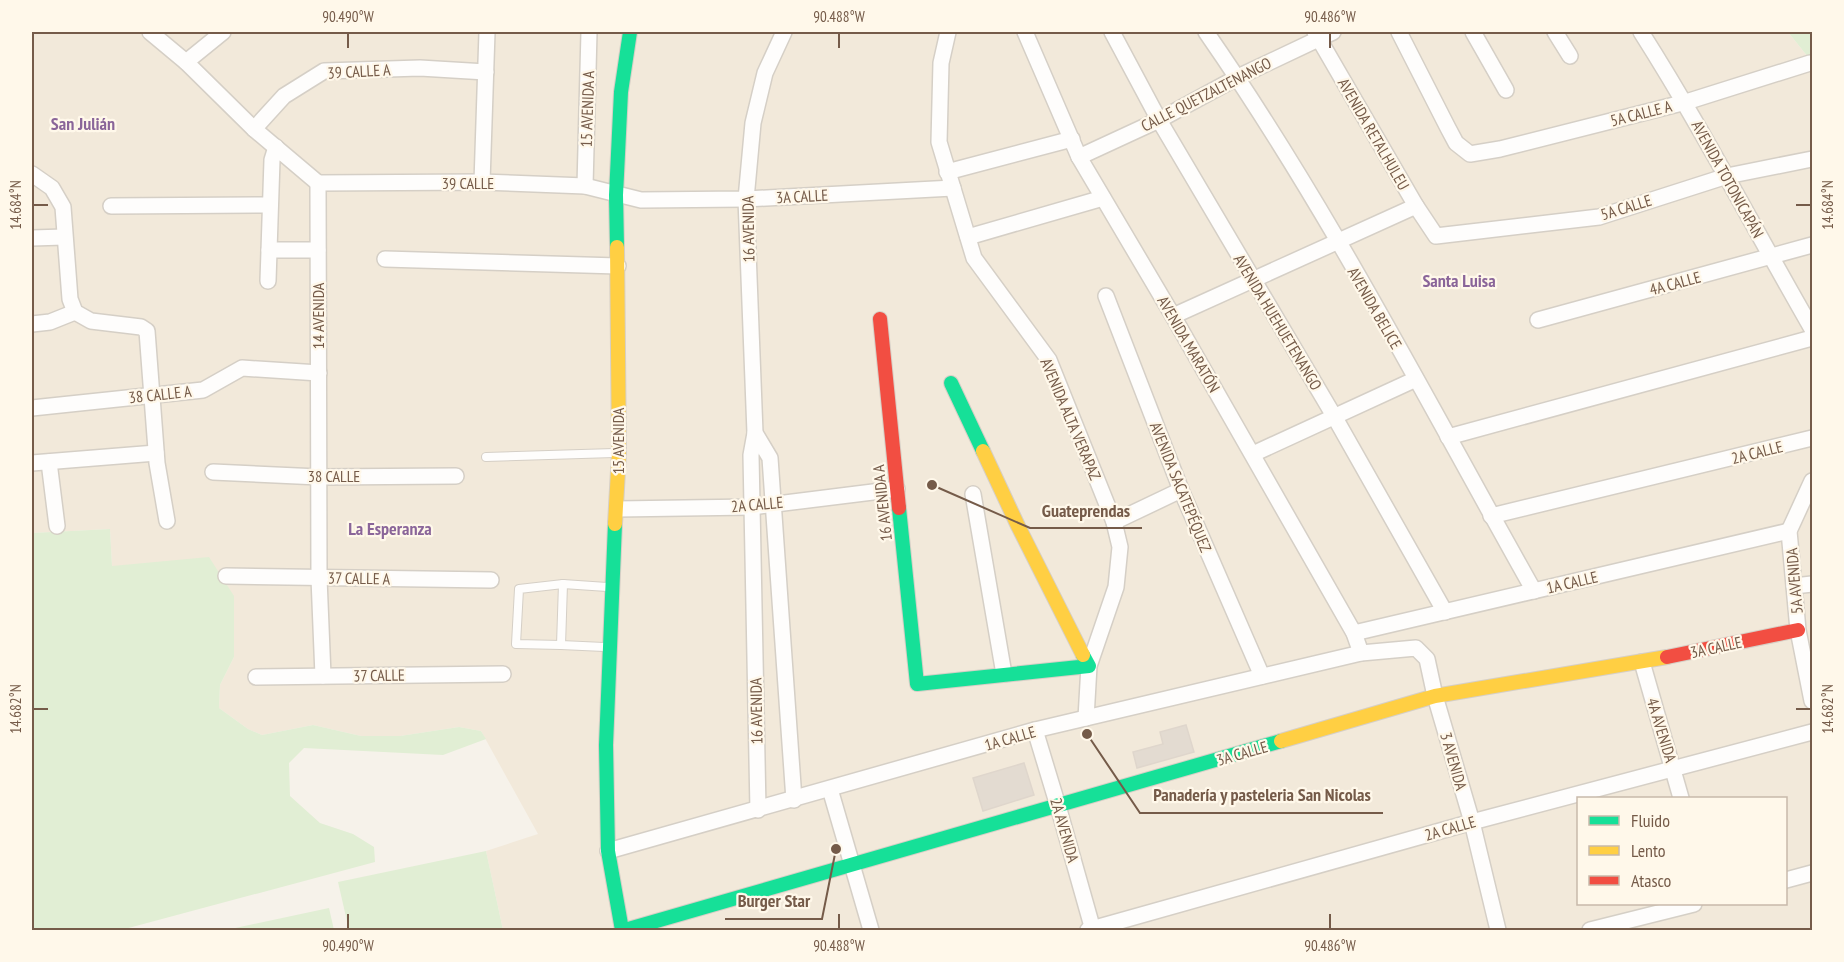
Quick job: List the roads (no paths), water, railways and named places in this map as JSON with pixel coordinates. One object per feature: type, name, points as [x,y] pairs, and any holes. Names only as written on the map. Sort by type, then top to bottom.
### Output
[{"type":"street","points":[[150,32],[186,62],[254,129],[318,183]]},
{"type":"street","points":[[186,62],[223,32]]},
{"type":"street","points":[[482,182],[487,32]]},
{"type":"street","name":"15 AVENIDA A","points":[[585,186],[590,32]]},
{"type":"street","name":"15 AVENIDA","points":[[608,851],[606,745],[619,453],[616,195],[621,92],[630,32]]},
{"type":"street","name":"16 AVENIDA","points":[[758,810],[751,455],[755,433],[746,199],[753,123],[765,73],[784,32]]},
{"type":"street","name":"AVENIDA ALTA VERAPAZ","points":[[948,32],[940,63],[939,142],[974,258],[1048,360],[1114,522],[1120,547],[1116,587],[1089,666],[1086,718]]},
{"type":"street","name":"AVENIDA MARATÓN","points":[[1025,32],[1079,157],[1253,454],[1354,633],[1361,653]]},
{"type":"street","name":"AVENIDA HUEHUETENANGO","points":[[1112,32],[1159,120],[1334,416],[1445,612]]},
{"type":"street","name":"AVENIDA BELICE","points":[[1206,32],[1238,77],[1337,240],[1534,591]]},
{"type":"street","name":"CALLE QUETZALTENANGO","points":[[1079,157],[1159,120],[1316,35],[1333,32]]},
{"type":"street","name":"5A CALLE A","points":[[1399,32],[1456,143],[1470,154],[1500,149],[1686,102],[1810,63]]},
{"type":"street","points":[[1473,32],[1506,90]]},
{"type":"street","points":[[1555,32],[1570,56]]},
{"type":"street","name":"AVENIDA TOTONICAPÁN","points":[[1641,32],[1686,102],[1812,329]]},
{"type":"street","name":"AVENIDA RETALHULEU","points":[[1316,35],[1436,236]]},
{"type":"street","name":"39 CALLE A","points":[[254,129],[284,96],[324,71],[420,69],[486,72]]},
{"type":"street","points":[[947,172],[1072,139]]},
{"type":"street","points":[[268,281],[272,160],[276,147]]},
{"type":"street","name":"5A CALLE","points":[[1436,236],[1599,217],[1727,176],[1812,159]]},
{"type":"street","points":[[32,174],[52,188],[63,207],[70,299],[75,312],[91,321],[141,327],[147,331],[156,453],[167,521]]},
{"type":"street","name":"39 CALLE","points":[[318,183],[482,182],[585,186],[616,195]]},
{"type":"street","name":"14 AVENIDA","points":[[318,183],[319,578],[323,676]]},
{"type":"street","name":"3A CALLE","points":[[616,195],[641,200],[746,199],[952,189]]},
{"type":"street","points":[[968,237],[1103,198]]},
{"type":"street","points":[[111,206],[270,205]]},
{"type":"street","points":[[1173,316],[1416,206]]},
{"type":"street","points":[[32,238],[64,237]]},
{"type":"street","name":"4A CALLE","points":[[1538,320],[1812,245]]},
{"type":"street","points":[[268,250],[318,250]]},
{"type":"street","points":[[385,259],[618,266]]},
{"type":"street","name":"AVENIDA SACATEPÉQUEZ","points":[[1106,296],[1180,490],[1262,676]]},
{"type":"street","points":[[32,324],[50,322],[75,312]]},
{"type":"street","name":"16 AVENIDA A","points":[[880,319],[917,684],[1004,674]]},
{"type":"street","points":[[1448,437],[1812,338]]},
{"type":"street","name":"38 CALLE A","points":[[32,408],[203,390],[242,368],[319,373]]},
{"type":"street","points":[[1253,454],[1416,379]]},
{"type":"street","points":[[951,383],[1018,526],[1089,666],[1004,674],[973,494]]},
{"type":"street","name":"16 AVENIDA","points":[[755,433],[770,458],[794,800]]},
{"type":"street","name":"2A CALLE","points":[[1491,516],[1812,438]]},
{"type":"street","points":[[32,463],[156,453]]},
{"type":"street","points":[[49,462],[57,526]]},
{"type":"street","name":"38 CALLE","points":[[213,472],[319,477],[456,476]]},
{"type":"street","points":[[1789,531],[1812,481]]},
{"type":"street","name":"2A CALLE","points":[[617,509],[752,507],[897,489]]},
{"type":"street","points":[[1114,522],[1180,490]]},
{"type":"street","name":"1A CALLE","points":[[1354,633],[1789,531]]},
{"type":"street","name":"5A AVENIDA","points":[[1789,531],[1798,630],[1810,671],[1812,701]]},
{"type":"street","name":"37 CALLE A","points":[[226,576],[491,580]]},
{"type":"street","points":[[1794,586],[1812,584]]},
{"type":"street","name":"3A CALLE","points":[[631,930],[853,863],[1435,696],[1642,663],[1798,630]]},
{"type":"street","name":"1A CALLE","points":[[608,851],[1035,730],[1361,653],[1416,648]]},
{"type":"street","name":"3 AVENIDA","points":[[1416,648],[1427,659],[1435,696],[1472,822],[1498,930]]},
{"type":"street","name":"4A AVENIDA","points":[[1642,663],[1681,797]]},
{"type":"street","name":"37 CALLE","points":[[256,677],[503,674]]},
{"type":"street","name":"2A AVENIDA","points":[[1035,730],[1091,930]]},
{"type":"street","name":"2A CALLE","points":[[1091,930],[1472,822],[1812,732]]},
{"type":"street","points":[[830,789],[871,930]]},
{"type":"street","points":[[608,851],[631,930]]},
{"type":"street","points":[[1787,879],[1812,873]]},
{"type":"street","points":[[1590,930],[1686,905]]},
{"type":"lane","points":[[486,456],[619,453]]},
{"type":"lane","points":[[609,647],[516,644],[519,589],[562,584],[612,587]]},
{"type":"lane","points":[[561,645],[562,584]]},
{"type":"place","name":"Guateprendas","points":[[932,485]]},
{"type":"place","name":"Panadería y pasteleria San Nicolas","points":[[1087,734]]},
{"type":"place","name":"Burger Star","points":[[836,849]]},
{"type":"district","name":"San Julián","points":[[83,123]]},
{"type":"district","name":"Santa Luisa","points":[[1459,280]]},
{"type":"district","name":"La Esperanza","points":[[390,528]]}]
